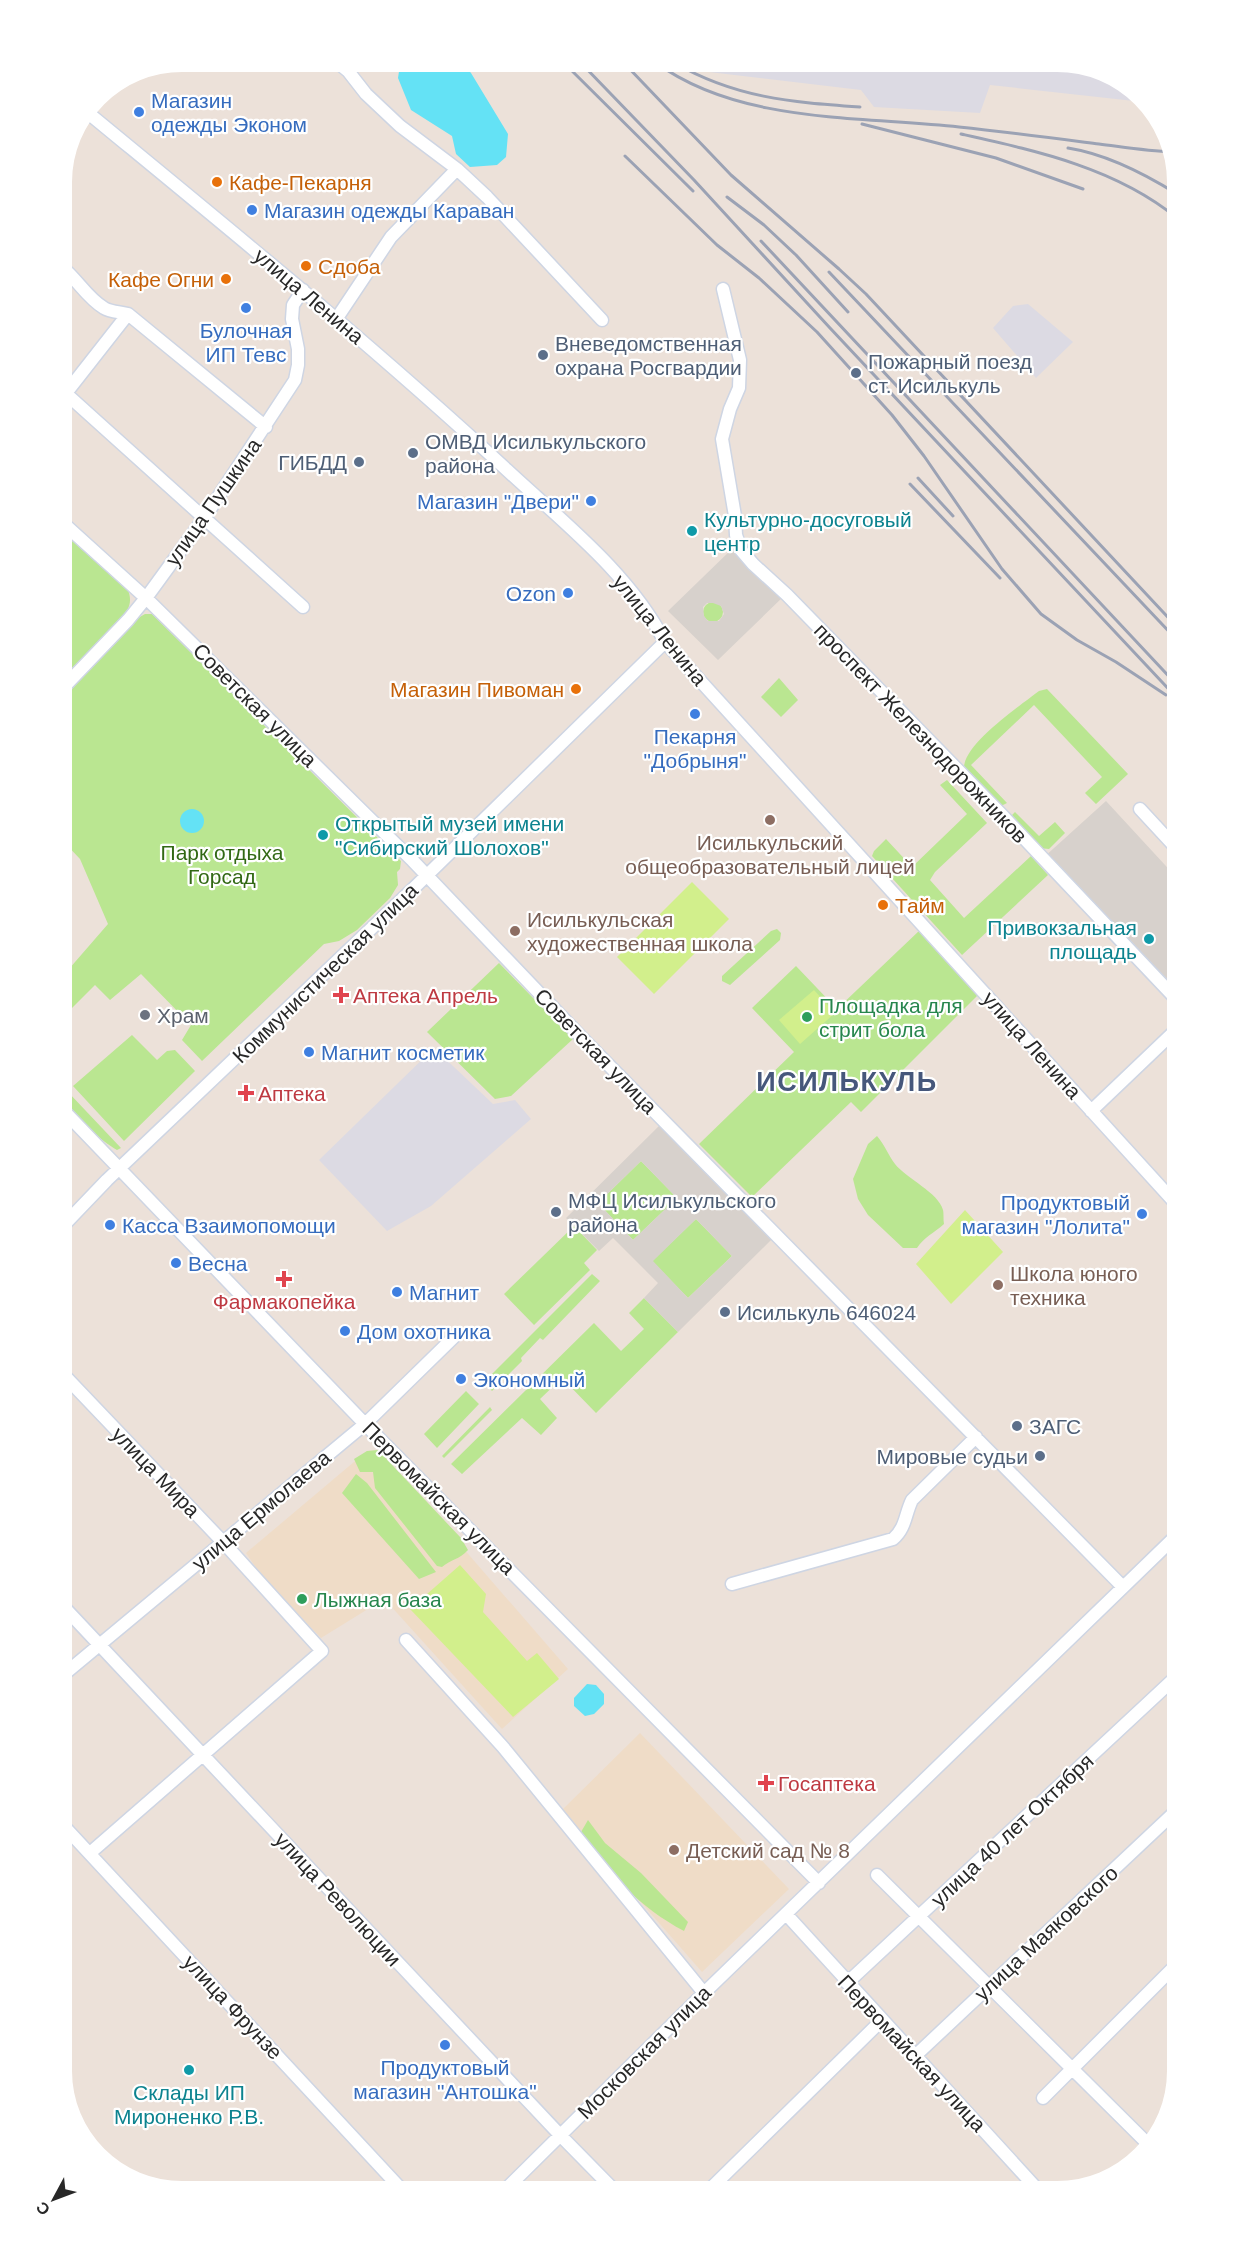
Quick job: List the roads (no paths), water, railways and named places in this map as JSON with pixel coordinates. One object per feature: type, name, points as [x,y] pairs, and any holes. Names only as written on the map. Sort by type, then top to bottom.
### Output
[{"type":"street","points":[[349,72],[366,94],[400,126],[456,169],[487,197],[602,320]]},
{"type":"street","name":"улица Ленина","points":[[93,117],[337,318],[477,442],[595,552],[640,600],[666,642],[1167,1193]]},
{"type":"street","points":[[337,318],[391,237],[456,169]]},
{"type":"street","points":[[72,275],[105,309],[128,314],[266,427]]},
{"type":"street","name":"проспект Железнодорожников","points":[[723,288],[740,360],[739,388],[730,409],[722,439],[736,535],[741,550],[753,564],[787,594],[1001,814],[1167,988]]},
{"type":"street","name":"улица Пушкина","points":[[72,679],[146,598],[205,517],[295,380],[298,349],[292,319],[292,305],[303,290]]},
{"type":"street","points":[[72,382],[128,314]]},
{"type":"street","points":[[72,399],[303,607]]},
{"type":"street","name":"Советская улица","points":[[72,531],[146,598],[427,875],[583,1039],[1123,1587]]},
{"type":"street","name":"Коммунистическая улица","points":[[72,1217],[107,1180],[427,875],[666,642]]},
{"type":"street","points":[[1140,809],[1167,837]]},
{"type":"street","points":[[1091,1111],[1167,1039]]},
{"type":"street","name":"Первомайская улица","points":[[72,1120],[365,1424],[819,1883]]},
{"type":"street","name":"улица Ермолаева","points":[[72,1668],[365,1424],[455,1336]]},
{"type":"street","name":"улица Мира","points":[[72,1383],[223,1542],[322,1651],[203,1754]]},
{"type":"street","points":[[732,1584],[893,1539],[901,1533],[912,1500],[976,1437]]},
{"type":"street","name":"Московская улица","points":[[514,2181],[704,1993],[1167,1545]]},
{"type":"street","name":"улица Революции","points":[[72,1616],[605,2181]]},
{"type":"street","points":[[406,1640],[503,1747],[704,1993]]},
{"type":"street","name":"улица 40 лет Октября","points":[[847,1983],[1167,1686]]},
{"type":"street","points":[[90,1853],[203,1754]]},
{"type":"street","name":"улица Маяковского","points":[[915,2056],[1167,1820]]},
{"type":"street","name":"улица Фрунзе","points":[[72,1834],[395,2181]]},
{"type":"street","points":[[877,1875],[1143,2139]]},
{"type":"street","name":"Первомайская улица","points":[[786,1914],[1029,2181]]},
{"type":"street","points":[[1043,2098],[1167,1975]]},
{"type":"street","points":[[718,2181],[882,2020]]},
{"type":"water","points":[[399,72],[470,72],[508,134],[506,157],[497,165],[470,167],[456,154],[452,136],[411,110],[398,78]]},
{"type":"water","points":[[192,809],[201,812],[204,821],[201,830],[192,833],[183,830],[180,821],[183,812]]},
{"type":"water","points":[[587,1684],[596,1685],[604,1694],[604,1704],[594,1714],[585,1716],[574,1706],[574,1698]]},
{"type":"railway","points":[[573,72],[693,191]]},
{"type":"railway","points":[[590,72],[694,180],[1167,687]]},
{"type":"railway","points":[[633,72],[731,175],[866,294],[1167,616]]},
{"type":"railway","points":[[672,72],[688,82],[724,97],[801,114],[959,127],[1162,151]]},
{"type":"railway","points":[[692,72],[719,84],[764,96],[860,107]]},
{"type":"railway","points":[[862,124],[996,158],[1083,189]]},
{"type":"railway","points":[[961,134],[1047,155],[1102,174],[1128,186],[1167,211]]},
{"type":"railway","points":[[1068,148],[1097,155],[1125,166],[1167,188]]},
{"type":"railway","points":[[625,156],[717,245],[759,278],[817,332],[892,415],[924,456],[1002,569],[1041,614],[1077,640],[1166,695]]},
{"type":"railway","points":[[727,197],[764,225],[796,255],[848,312]]},
{"type":"railway","points":[[761,241],[1167,674]]},
{"type":"railway","points":[[829,272],[1167,629]]},
{"type":"railway","points":[[918,478],[953,516]]},
{"type":"railway","points":[[910,484],[1000,578]]},
{"type":"place","name":"Магазин одежды Эконом","points":[[139,112]]},
{"type":"place","name":"Кафе-Пекарня","points":[[217,182]]},
{"type":"place","name":"Магазин одежды Караван","points":[[252,210]]},
{"type":"place","name":"Сдоба","points":[[306,266]]},
{"type":"place","name":"Кафе Огни","points":[[226,279]]},
{"type":"place","name":"Булочная ИП Тевс","points":[[246,308]]},
{"type":"place","name":"Вневедомственная охрана Росгвардии","points":[[543,355]]},
{"type":"place","name":"Пожарный поезд ст. Исилькуль","points":[[856,373]]},
{"type":"place","name":"ОМВД Исилькульского района","points":[[413,453]]},
{"type":"place","name":"ГИБДД","points":[[359,462]]},
{"type":"place","name":"Магазин \"Двери\"","points":[[591,501]]},
{"type":"place","name":"Культурно-досуговый центр","points":[[692,531]]},
{"type":"place","name":"Ozon","points":[[568,593]]},
{"type":"place","name":"Магазин Пивоман","points":[[576,689]]},
{"type":"place","name":"Пекарня \"Добрыня\"","points":[[695,714]]},
{"type":"place","name":"Исилькульский общеобразовательный лицей","points":[[770,820]]},
{"type":"place","name":"Открытый музей имени \"Сибирский Шолохов\"","points":[[323,835]]},
{"type":"place","name":"Тайм","points":[[883,905]]},
{"type":"place","name":"Исилькульская художественная школа","points":[[515,931]]},
{"type":"place","name":"Привокзальная площадь","points":[[1149,939]]},
{"type":"place","name":"Аптека Апрель","points":[[341,995]]},
{"type":"place","name":"Храм","points":[[145,1015]]},
{"type":"place","name":"Площадка для стрит бола","points":[[807,1017]]},
{"type":"place","name":"Магнит косметик","points":[[309,1052]]},
{"type":"place","name":"Аптека","points":[[246,1093]]},
{"type":"place","name":"МФЦ Исилькульского района","points":[[556,1212]]},
{"type":"place","name":"Продуктовый магазин \"Лолита\"","points":[[1142,1214]]},
{"type":"place","name":"Касса Взаимопомощи","points":[[110,1225]]},
{"type":"place","name":"Весна","points":[[176,1263]]},
{"type":"place","name":"Фармакопейка","points":[[284,1279]]},
{"type":"place","name":"Школа юного техника","points":[[998,1285]]},
{"type":"place","name":"Магнит","points":[[397,1292]]},
{"type":"place","name":"Исилькуль 646024","points":[[725,1312]]},
{"type":"place","name":"Дом охотника","points":[[345,1331]]},
{"type":"place","name":"Экономный","points":[[461,1379]]},
{"type":"place","name":"ЗАГС","points":[[1017,1426]]},
{"type":"place","name":"Мировые судьи","points":[[1040,1456]]},
{"type":"place","name":"Лыжная база","points":[[302,1599]]},
{"type":"place","name":"Госаптека","points":[[766,1783]]},
{"type":"place","name":"Детский сад № 8","points":[[674,1850]]},
{"type":"place","name":"Продуктовый магазин \"Антошка\"","points":[[445,2045]]},
{"type":"place","name":"Склады ИП Мироненко Р.В.","points":[[189,2070]]},
{"type":"district","name":"ИСИЛЬКУЛЬ","points":[[847,1082]]},
{"type":"park label","name":"Парк отдыха Горсад","points":[[222,864]]}]
